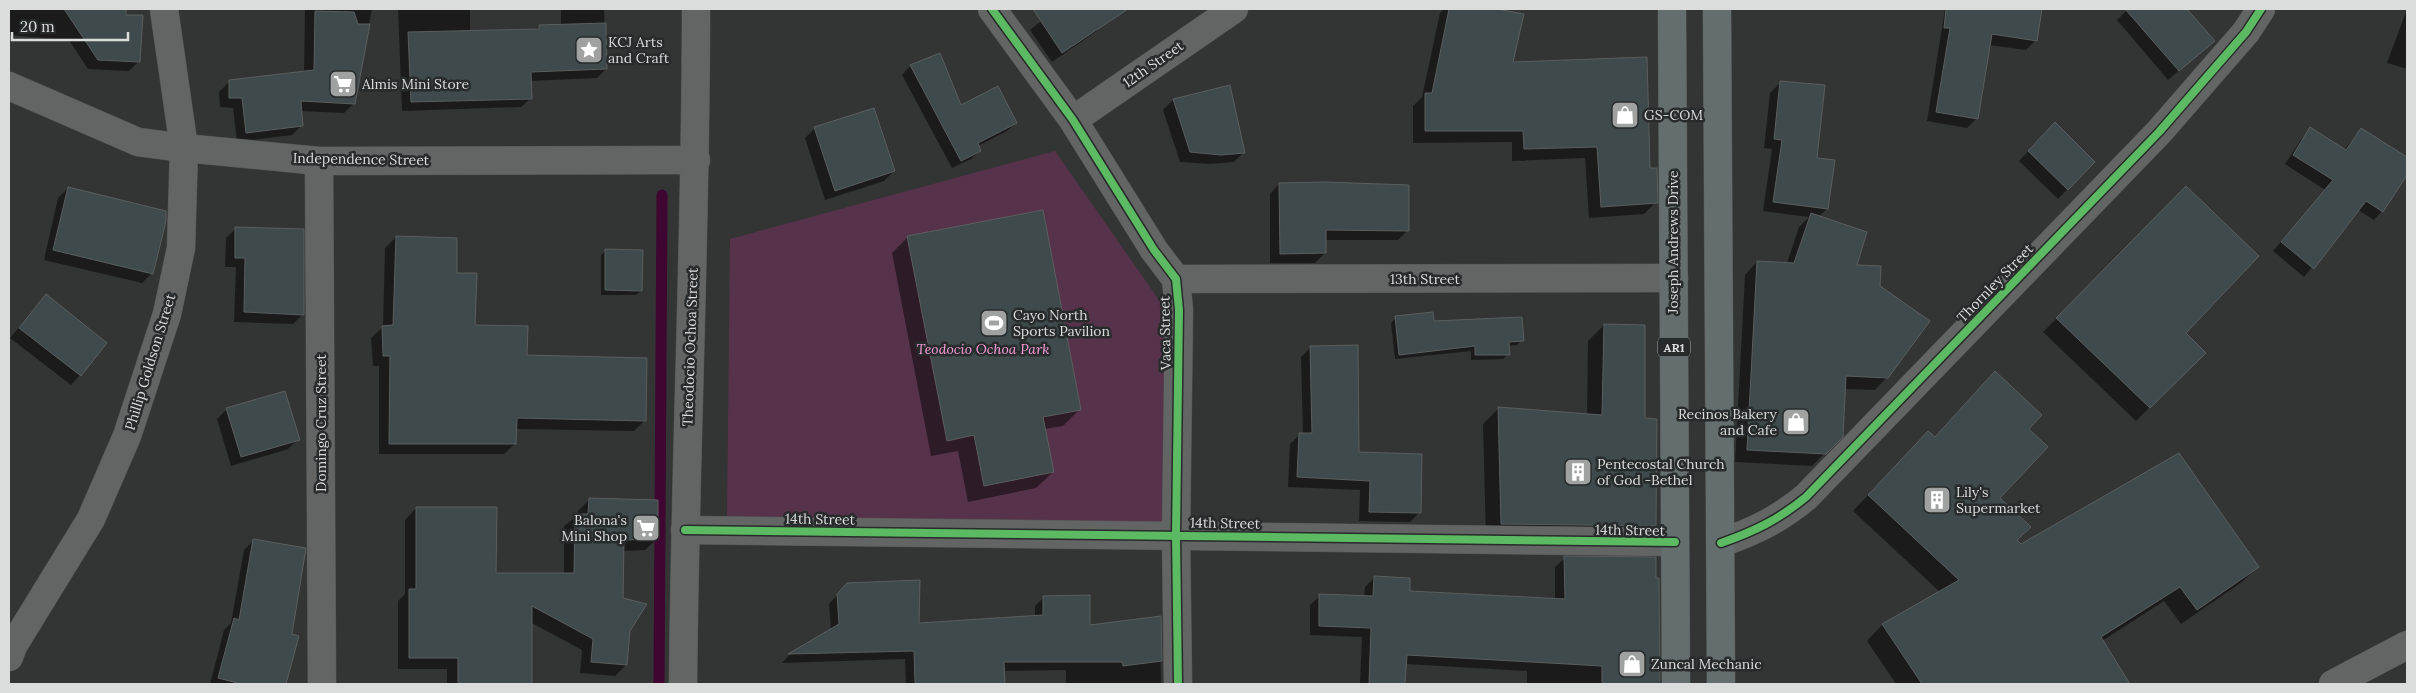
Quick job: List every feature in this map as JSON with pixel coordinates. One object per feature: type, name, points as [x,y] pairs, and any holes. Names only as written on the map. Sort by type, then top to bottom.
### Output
[{"type":"highway","name":"Joseph Andrews Drive","points":[[1672,9],[1676,684]]},
{"type":"highway","points":[[1717,9],[1721,684]]},
{"type":"street","name":"Phillip Goldson Street","points":[[10,649],[91,519],[127,436],[167,314],[179,257],[184,148],[164,9]]},
{"type":"street","name":"Theodocio Ochoa Street","points":[[684,684],[685,530],[696,160],[696,9]]},
{"type":"street","name":"Vaca Street","points":[[992,9],[1073,120],[1154,250],[1176,279],[1179,310],[1176,535],[1178,684]]},
{"type":"street","name":"12th Street","points":[[1073,120],[1234,9]]},
{"type":"street","name":"Thornley Street","points":[[1721,543],[1758,530],[1784,515],[1806,497],[2159,132],[2246,32],[2261,9]]},
{"type":"street","name":"Independence Street","points":[[9,86],[138,142],[184,148],[319,161],[696,160]]},
{"type":"street","name":"Domingo Cruz Street","points":[[319,161],[322,684]]},
{"type":"street","name":"13th Street","points":[[1176,279],[1674,278]]},
{"type":"street","name":"14th Street","points":[[685,530],[1675,542]]},
{"type":"street","points":[[2333,684],[2407,644]]},
{"type":"green space","name":"Teodocio Ochoa Park","points":[[1055,151],[1166,310],[1164,524],[727,519],[730,239]]},
{"type":"building","points":[[64,9],[126,9],[126,15],[143,15],[140,62],[98,60]]},
{"type":"building","points":[[1033,9],[1128,9],[1062,53]]},
{"type":"building","points":[[1449,9],[1497,9],[1524,14],[1513,62],[1647,57],[1650,168],[1657,168],[1658,203],[1601,207],[1597,147],[1524,149],[1523,131],[1425,131],[1425,93],[1432,93]]},
{"type":"building","points":[[1946,9],[2042,9],[2037,41],[1992,34],[1978,119],[1936,112],[1950,28],[1944,28]]},
{"type":"building","points":[[2125,9],[2187,9],[2215,41],[2179,71]]},
{"type":"building","points":[[315,11],[354,12],[358,24],[370,24],[355,104],[301,101],[303,126],[246,133],[242,98],[229,98],[229,80],[314,70]]},
{"type":"building","points":[[606,23],[607,69],[531,72],[532,99],[411,102],[408,32],[539,29],[539,25]]},
{"type":"building","points":[[940,53],[961,105],[998,86],[1017,123],[978,143],[981,151],[961,161],[910,65]]},
{"type":"building","points":[[1780,81],[1825,85],[1817,158],[1835,160],[1828,209],[1773,202],[1782,140],[1774,139]]},
{"type":"building","points":[[1230,85],[1245,153],[1221,155],[1190,152],[1173,99]]},
{"type":"building","points":[[874,108],[895,171],[835,191],[814,127]]},
{"type":"building","points":[[2055,122],[2095,162],[2068,190],[2028,151]]},
{"type":"building","points":[[2310,127],[2346,150],[2361,128],[2407,157],[2407,175],[2383,212],[2366,201],[2314,269],[2281,242],[2333,180],[2293,155]]},
{"type":"building","points":[[1325,182],[1409,185],[1409,231],[1326,230],[1326,253],[1280,254],[1279,183]]},
{"type":"building","points":[[2186,186],[2259,256],[2186,333],[2206,353],[2150,408],[2056,318]]},
{"type":"building","points":[[68,187],[166,211],[166,221],[153,274],[53,250]]},
{"type":"building","name":"Cayo North Sports Pavilion","points":[[1043,210],[1081,410],[1043,417],[1054,472],[984,486],[974,435],[947,441],[907,236]]},
{"type":"building","points":[[1811,213],[1867,232],[1857,265],[1881,266],[1880,286],[1930,321],[1888,378],[1846,376],[1843,437],[1826,454],[1747,450],[1757,261],[1794,263]]},
{"type":"building","points":[[235,227],[304,229],[304,315],[244,312],[245,258],[235,258]]},
{"type":"building","points":[[396,236],[457,238],[457,273],[477,273],[475,325],[528,326],[527,355],[647,358],[646,421],[517,418],[516,444],[389,444],[390,356],[383,356],[382,326],[393,325]]},
{"type":"building","points":[[605,249],[643,250],[642,291],[605,290]]},
{"type":"building","points":[[46,294],[107,343],[81,376],[19,328]]},
{"type":"building","points":[[1433,312],[1434,321],[1522,317],[1524,341],[1509,342],[1510,355],[1475,355],[1475,346],[1399,355],[1395,316]]},
{"type":"building","name":"Pentecostal Church of God -Bethel","points":[[1604,324],[1645,325],[1645,418],[1657,419],[1656,526],[1501,524],[1498,407],[1602,415]]},
{"type":"building","points":[[1358,345],[1359,452],[1422,454],[1421,513],[1369,512],[1370,481],[1297,477],[1299,433],[1312,433],[1310,346]]},
{"type":"building","points":[[1995,371],[2042,415],[2029,429],[2048,447],[2000,498],[2031,527],[2017,540],[2021,544],[2179,453],[2259,567],[2197,610],[2180,587],[2101,637],[2130,684],[1922,684],[1882,624],[1959,580],[1868,495],[1928,431],[1935,437]]},
{"type":"building","points":[[285,391],[300,440],[241,457],[226,408]]},
{"type":"building","points":[[589,498],[658,500],[658,539],[624,540],[623,598],[647,604],[630,631],[627,665],[591,662],[593,639],[532,606],[532,684],[458,684],[458,658],[409,658],[409,589],[416,589],[416,507],[497,507],[496,573],[574,573],[575,514],[588,514]]},
{"type":"building","points":[[253,539],[306,548],[292,634],[299,636],[286,684],[241,684],[218,678],[234,618],[239,620]]},
{"type":"building","points":[[1564,556],[1656,557],[1656,578],[1659,578],[1660,684],[1602,684],[1602,666],[1407,655],[1405,684],[1369,684],[1371,628],[1319,626],[1319,594],[1373,596],[1374,576],[1410,578],[1410,591],[1565,599]]},
{"type":"building","points":[[920,580],[919,623],[1043,615],[1043,596],[1090,595],[1090,625],[1161,616],[1162,661],[1123,666],[1122,662],[1004,662],[1005,684],[915,684],[914,651],[788,654],[839,624],[837,594],[847,583]]},
{"type":"waterway","points":[[659,684],[662,195]]},
{"type":"cycle path","points":[[992,9],[1073,120],[1154,250],[1176,279],[1179,310],[1176,535],[1178,684]]},
{"type":"cycle path","points":[[1721,543],[1766,524],[1806,497],[2159,132],[2246,32],[2261,9]]},
{"type":"cycle path","points":[[685,530],[1675,542]]},
{"type":"place","name":"KCJ Arts and Craft","points":[[589,50]]},
{"type":"place","name":"Almis Mini Store","points":[[343,84]]},
{"type":"place","name":"GS-COM","points":[[1625,115]]},
{"type":"place","name":"Cayo North Sports Pavilion","points":[[994,323]]},
{"type":"place","name":"Recinos Bakery and Cafe","points":[[1796,422]]},
{"type":"place","name":"Pentecostal Church of God -Bethel","points":[[1578,472]]},
{"type":"place","name":"Lily's Supermarket","points":[[1937,500]]},
{"type":"place","name":"Balona's Mini Shop","points":[[646,528]]},
{"type":"place","name":"Zuncal Mechanic","points":[[1632,664]]}]
